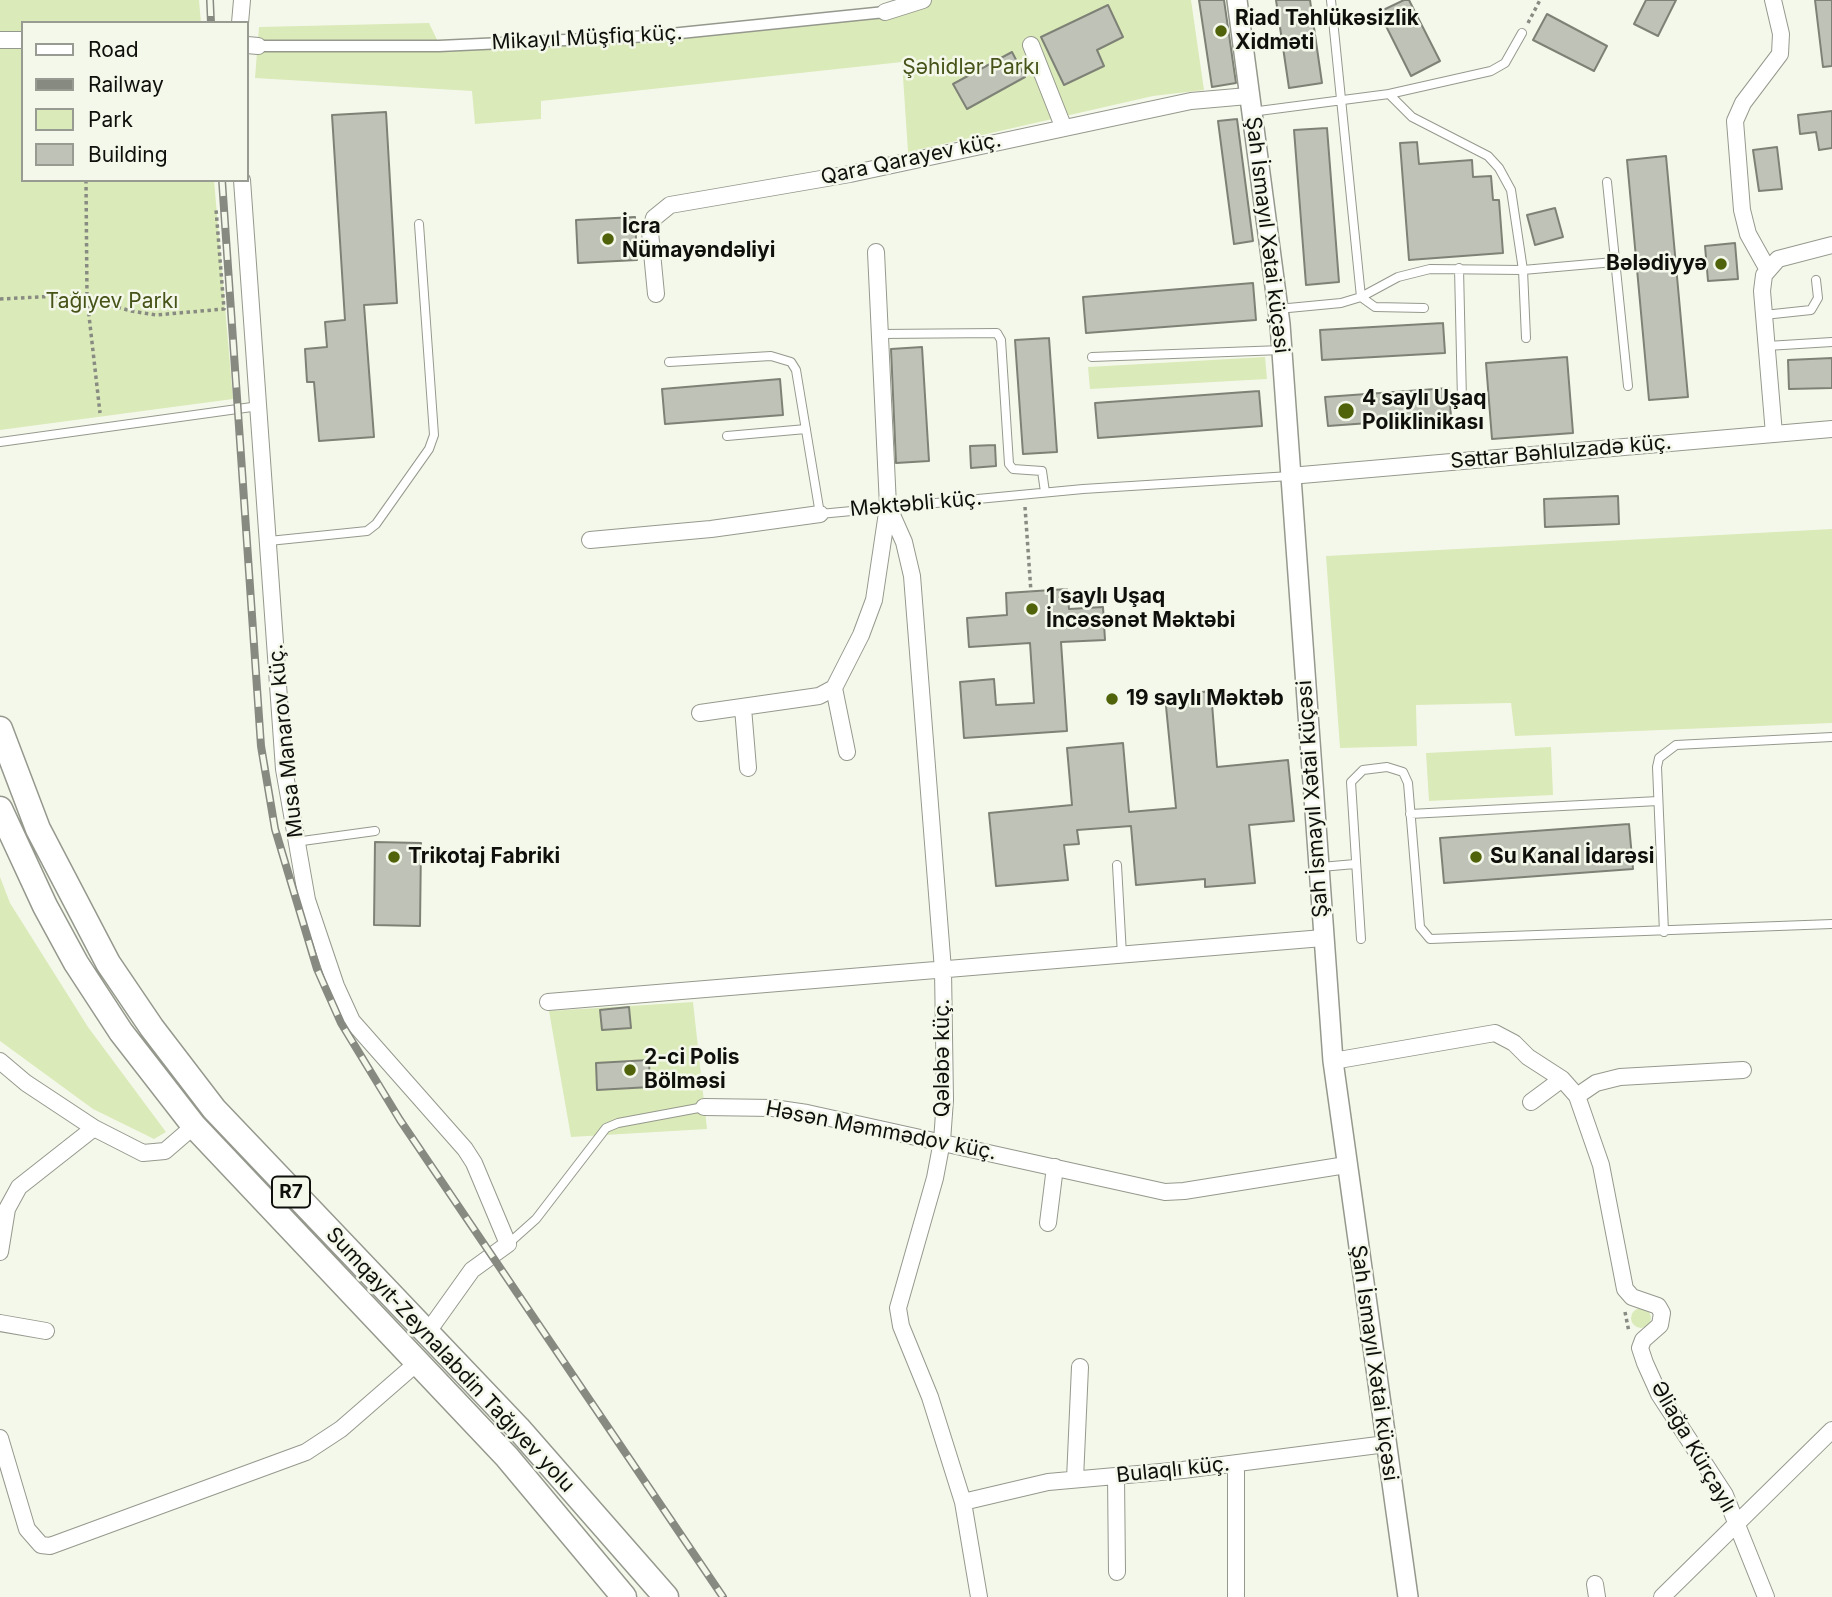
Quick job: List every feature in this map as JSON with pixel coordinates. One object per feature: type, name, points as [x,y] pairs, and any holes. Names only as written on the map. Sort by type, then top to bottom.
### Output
[{"type":"main road","name":"Sumqayıt-Zeynalabdin Tağıyev yolu","points":[[0,729],[38,829],[72,897],[108,963],[152,1028],[238,1137],[518,1428],[666,1597]]},
{"type":"main road","name":"Sumqayıt-Zeynalabdin Tağıyev yolu","points":[[0,808],[39,894],[76,963],[121,1032],[194,1126],[507,1457],[624,1597]]},
{"type":"street","points":[[240,21],[242,0]]},
{"type":"street","name":"Mikayıl Müşfiq küç.","points":[[252,45],[439,46],[651,36],[884,12],[923,0]]},
{"type":"street","name":"Şah İsmayıl Xətai küçəsi","points":[[1237,0],[1282,350],[1333,1061],[1408,1597]]},
{"type":"street","points":[[1768,268],[1748,234],[1742,210],[1735,121],[1743,103],[1780,54],[1781,34],[1773,0]]},
{"type":"street","points":[[0,40],[21,40]]},
{"type":"street","points":[[1031,45],[1063,126]]},
{"type":"street","name":"Qara Qarayev küç.","points":[[656,294],[650,232],[653,218],[670,205],[850,174],[1063,126],[1191,101],[1250,104]]},
{"type":"street","name":"Musa Manarov küç.","points":[[242,182],[285,769],[295,842],[307,900],[324,955],[352,1021],[465,1149],[509,1244]]},
{"type":"street","points":[[1774,434],[1762,291],[1768,268],[1778,259],[1832,245]]},
{"type":"street","points":[[847,752],[834,688],[857,646],[874,600],[888,506],[876,252]]},
{"type":"street","name":"Səttar Bəhlulzadə küç.","points":[[1290,476],[1832,429]]},
{"type":"street","name":"Qələbə küç.","points":[[888,506],[909,556],[912,576],[943,970],[942,1141],[935,1178],[898,1308],[901,1326],[930,1397],[962,1502],[979,1597]]},
{"type":"street","points":[[590,540],[711,529],[820,514]]},
{"type":"street","points":[[700,713],[800,701],[834,688]]},
{"type":"street","points":[[743,708],[748,768]]},
{"type":"street","points":[[548,1002],[1323,939]]},
{"type":"street","points":[[1333,1061],[1495,1033],[1514,1043],[1528,1057],[1562,1079],[1577,1096],[1601,1165],[1625,1289],[1632,1297],[1658,1306],[1662,1312],[1660,1325],[1643,1340],[1640,1348]]},
{"type":"street","points":[[0,1061],[26,1083],[94,1128],[143,1153],[156,1154],[165,1151],[194,1126]]},
{"type":"street","points":[[1577,1096],[1596,1083],[1620,1077],[1743,1070]]},
{"type":"street","points":[[1531,1102],[1562,1079]]},
{"type":"street","name":"Həsən Məmmədov küç.","points":[[704,1107],[773,1108],[942,1141],[1136,1188],[1165,1192],[1346,1165]]},
{"type":"street","points":[[0,1252],[4,1209],[19,1187],[94,1128]]},
{"type":"street","points":[[1048,1223],[1055,1167]]},
{"type":"street","points":[[427,1333],[472,1270],[509,1244]]},
{"type":"street","points":[[0,1323],[46,1331]]},
{"type":"street","name":"Əliağa Kürçaylı","points":[[1640,1348],[1659,1394],[1715,1478],[1737,1524],[1766,1597]]},
{"type":"street","points":[[0,1438],[27,1529],[41,1545],[50,1546],[306,1452],[341,1429],[418,1362]]},
{"type":"street","points":[[1075,1479],[1080,1367]]},
{"type":"street","points":[[1662,1597],[1832,1430]]},
{"type":"street","name":"Bulaqlı küç.","points":[[962,1502],[1028,1485],[1236,1464],[1386,1444]]},
{"type":"street","points":[[1236,1464],[1236,1597]]},
{"type":"street","points":[[1116,1476],[1117,1572]]},
{"type":"lane","points":[[1331,0],[1344,102],[1361,297],[1375,307],[1424,308]]},
{"type":"lane","points":[[1250,104],[1344,102],[1491,71],[1505,62],[1522,33]]},
{"type":"lane","points":[[1389,94],[1412,117],[1488,156],[1499,168],[1511,190],[1522,270],[1526,338]]},
{"type":"lane","points":[[1607,182],[1628,386]]},
{"type":"lane","points":[[269,541],[367,531],[376,524],[429,449],[434,435],[419,225]]},
{"type":"lane","points":[[1278,309],[1341,303],[1361,297],[1412,272],[1459,268],[1522,270],[1614,262]]},
{"type":"lane","points":[[1459,268],[1462,401]]},
{"type":"lane","points":[[1764,315],[1811,310],[1818,298],[1816,280]]},
{"type":"lane","points":[[880,334],[997,333],[1001,340],[1009,464],[1013,469],[1042,471],[1045,492]]},
{"type":"lane","points":[[1767,346],[1832,342]]},
{"type":"lane","points":[[1092,358],[1282,350]]},
{"type":"lane","name":"Məktəbli küç.","points":[[669,362],[785,358],[796,370],[820,514],[1045,492],[1290,476]]},
{"type":"lane","points":[[0,442],[259,406]]},
{"type":"lane","points":[[727,436],[806,429]]},
{"type":"lane","points":[[1664,932],[1658,801],[1659,758],[1676,745],[1832,737]]},
{"type":"lane","points":[[1361,939],[1351,782],[1356,774],[1387,767],[1403,772],[1408,783],[1420,927],[1430,939],[1832,924]]},
{"type":"lane","points":[[1410,814],[1658,801]]},
{"type":"lane","points":[[295,842],[375,831]]},
{"type":"lane","points":[[1318,867],[1355,864]]},
{"type":"lane","points":[[1116,865],[1122,955]]},
{"type":"lane","points":[[509,1244],[536,1219],[606,1128],[618,1123],[704,1107]]},
{"type":"path","points":[[1522,33],[1539,0]]},
{"type":"path","points":[[86,182],[87,298],[100,413]]},
{"type":"path","points":[[0,299],[58,296],[87,298],[131,312],[156,315],[224,309],[216,209]]},
{"type":"path","points":[[1024,494],[1031,592]]},
{"type":"path","points":[[1625,1289],[1626,1324],[1631,1339],[1640,1348]]},
{"type":"green space","name":"Tağıyev Parkı","points":[[0,0],[199,0],[201,21],[21,21],[21,182],[214,182],[233,399],[0,430]]},
{"type":"green space","name":"Şəhidlər Parkı","points":[[923,0],[1191,0],[1204,90],[1153,96],[908,152],[902,62],[541,101],[541,119],[475,124],[472,91],[255,78],[259,27],[429,23],[440,46],[651,36],[828,16]]},
{"type":"green space","points":[[1265,357],[1267,379],[1090,389],[1088,367]]},
{"type":"green space","points":[[1832,529],[1832,723],[1515,736],[1511,703],[1416,705],[1417,746],[1340,748],[1326,556]]},
{"type":"green space","points":[[1551,747],[1553,795],[1429,801],[1426,753]]},
{"type":"green space","points":[[0,877],[10,903],[88,1027],[166,1132],[154,1139],[93,1109],[0,1041]]},
{"type":"green space","name":"2-ci Polis Bölməsi","points":[[693,1002],[707,1129],[571,1137],[549,1011]]},
{"type":"green space","points":[[1641,1308],[1648,1311],[1651,1318],[1648,1325],[1641,1328],[1634,1325],[1631,1318],[1634,1311]]},
{"type":"building","points":[[1199,0],[1224,0],[1236,83],[1212,87]]},
{"type":"building","points":[[1276,0],[1310,0],[1322,83],[1289,88]]},
{"type":"building","points":[[1409,0],[1440,61],[1411,76],[1379,12]]},
{"type":"building","points":[[1646,0],[1676,0],[1658,36],[1634,24]]},
{"type":"building","points":[[1815,0],[1832,0],[1832,66],[1823,67]]},
{"type":"building","points":[[1108,5],[1123,37],[1097,50],[1104,66],[1064,85],[1041,37]]},
{"type":"building","points":[[1547,14],[1607,46],[1594,71],[1533,40]]},
{"type":"building","points":[[1012,52],[1025,77],[967,109],[953,84]]},
{"type":"building","points":[[1832,111],[1832,148],[1819,150],[1816,132],[1800,134],[1798,115]]},
{"type":"building","points":[[386,112],[397,303],[364,305],[374,437],[319,441],[314,382],[307,382],[305,349],[327,347],[325,322],[345,320],[332,115]]},
{"type":"building","points":[[1237,119],[1253,241],[1234,244],[1218,121]]},
{"type":"building","points":[[1327,128],[1339,282],[1306,285],[1294,130]]},
{"type":"building","points":[[1417,142],[1419,164],[1472,160],[1473,177],[1491,176],[1493,200],[1499,200],[1503,253],[1409,260],[1400,143]]},
{"type":"building","points":[[1777,147],[1782,189],[1759,191],[1753,150]]},
{"type":"building","points":[[1666,156],[1688,397],[1649,400],[1627,160]]},
{"type":"building","points":[[1555,208],[1563,237],[1535,245],[1527,215]]},
{"type":"building","points":[[635,217],[637,260],[578,263],[576,220]]},
{"type":"building","points":[[1735,243],[1738,279],[1708,281],[1705,246]]},
{"type":"building","points":[[1253,283],[1256,320],[1086,333],[1083,297]]},
{"type":"building","points":[[1443,323],[1445,353],[1322,360],[1320,330]]},
{"type":"building","points":[[1049,338],[1057,452],[1023,454],[1015,340]]},
{"type":"building","points":[[922,347],[929,461],[896,463],[891,349]]},
{"type":"building","points":[[1567,357],[1573,433],[1492,439],[1486,363]]},
{"type":"building","points":[[1832,358],[1832,388],[1789,389],[1788,360]]},
{"type":"building","points":[[780,379],[783,415],[665,424],[662,389]]},
{"type":"building","points":[[1449,388],[1451,417],[1328,426],[1325,397]]},
{"type":"building","points":[[1259,391],[1262,426],[1098,438],[1095,403]]},
{"type":"building","points":[[995,445],[996,466],[971,468],[970,446]]},
{"type":"building","points":[[1618,496],[1619,524],[1545,527],[1544,499]]},
{"type":"building","points":[[1067,589],[1069,609],[1103,607],[1105,640],[1061,642],[1067,731],[964,738],[960,682],[994,679],[996,705],[1034,703],[1030,643],[969,647],[967,618],[1007,615],[1006,593]]},
{"type":"building","points":[[1211,691],[1217,767],[1288,760],[1294,821],[1249,825],[1255,883],[1205,887],[1205,879],[1136,885],[1131,826],[1077,830],[1079,844],[1064,845],[1068,880],[996,886],[989,813],[1072,805],[1067,748],[1123,743],[1129,812],[1176,808],[1165,696]]},
{"type":"building","points":[[1629,824],[1633,869],[1444,883],[1440,838]]},
{"type":"building","points":[[375,842],[421,843],[420,926],[374,925]]},
{"type":"building","points":[[629,1007],[631,1028],[602,1030],[600,1010]]},
{"type":"building","points":[[649,1060],[650,1087],[597,1090],[596,1063]]},
{"type":"railway","points":[[210,0],[211,21]]},
{"type":"railway","points":[[222,182],[261,746],[275,829],[317,969],[341,1023],[400,1120],[723,1597]]},
{"type":"place","name":"Riad Təhlükəsizlik Xidməti","points":[[1221,31]]},
{"type":"place","name":"İcra Nümayəndəliyi","points":[[608,239]]},
{"type":"place","name":"Bələdiyyə","points":[[1721,264]]},
{"type":"place","name":"4 saylı Uşaq Poliklinikası","points":[[1346,411]]},
{"type":"place","name":"1 saylı Uşaq İncəsənət Məktəbi","points":[[1032,609]]},
{"type":"place","name":"19 saylı Məktəb","points":[[1112,699]]},
{"type":"place","name":"Trikotaj Fabriki","points":[[394,857]]},
{"type":"place","name":"Su Kanal İdarəsi","points":[[1476,857]]},
{"type":"place","name":"2-ci Polis Bölməsi","points":[[630,1070]]}]
